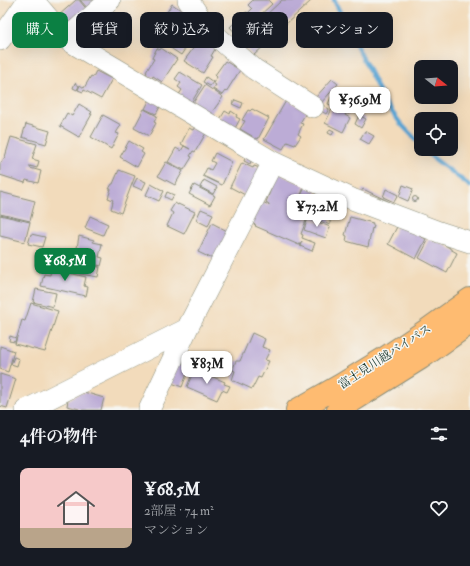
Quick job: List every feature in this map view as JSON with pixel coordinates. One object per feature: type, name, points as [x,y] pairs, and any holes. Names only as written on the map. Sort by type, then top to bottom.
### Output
[{"type":"highway","name":"富士見川越バイパス","points":[[297,410],[330,392],[390,355],[470,299]]},
{"type":"highway","name":"富士見川越バイパス","points":[[338,410],[421,358],[470,323]]},
{"type":"street","points":[[0,40],[28,0]]},
{"type":"street","points":[[33,0],[43,12]]},
{"type":"street","points":[[68,37],[110,0]]},
{"type":"street","points":[[188,0],[207,28],[254,69],[313,107]]},
{"type":"street","points":[[68,40],[273,162],[352,199],[439,232],[470,242]]},
{"type":"street","points":[[149,410],[187,329],[273,162]]},
{"type":"street","points":[[26,410],[187,329]]},
{"type":"building","points":[[76,0],[79,0],[89,12],[76,12],[76,24],[70,29],[68,27],[68,12],[62,12]]},
{"type":"building","points":[[80,0],[99,0],[90,11]]},
{"type":"building","points":[[253,0],[268,0],[272,4],[264,12],[249,12],[252,9],[248,5]]},
{"type":"building","points":[[282,0],[312,0],[299,12],[296,12],[296,15],[288,22],[288,12],[269,12]]},
{"type":"building","points":[[172,4],[184,12],[167,12]]},
{"type":"building","points":[[157,48],[160,50],[161,48],[177,59],[162,82],[153,76],[152,78],[146,74],[154,59],[152,58]]},
{"type":"building","points":[[170,48],[186,48],[181,55]]},
{"type":"building","points":[[194,48],[216,48],[211,56],[213,57],[203,73],[184,61]]},
{"type":"building","points":[[246,48],[262,48],[253,56]]},
{"type":"building","points":[[225,61],[240,70],[226,92],[225,91],[222,95],[213,89],[216,85],[213,83],[217,77],[215,75]]},
{"type":"building","points":[[96,71],[112,79],[101,99],[84,90],[83,92],[78,90],[80,85],[84,88],[91,76],[93,77]]},
{"type":"building","points":[[180,72],[202,85],[191,103],[178,96],[182,90],[178,87],[181,83],[175,79]]},
{"type":"building","points":[[206,77],[213,82],[210,86],[203,82]]},
{"type":"building","points":[[332,79],[338,84],[321,103],[315,98]]},
{"type":"building","points":[[75,83],[79,86],[77,90],[73,88]]},
{"type":"building","points":[[205,85],[223,97],[210,115],[193,103]]},
{"type":"building","points":[[342,94],[356,100],[349,114],[346,113],[345,115],[350,118],[343,132],[325,123],[332,109],[337,112],[338,109],[336,108]]},
{"type":"building","points":[[331,97],[338,101],[335,107],[328,104]]},
{"type":"building","points":[[150,99],[161,105],[156,114],[145,109]]},
{"type":"building","points":[[287,99],[307,111],[300,123],[303,124],[298,134],[301,136],[295,145],[287,142],[283,149],[264,139]]},
{"type":"building","points":[[235,100],[243,103],[241,108],[232,104]]},
{"type":"building","points":[[79,104],[92,112],[90,114],[92,114],[79,137],[60,126],[67,113],[72,116]]},
{"type":"building","points":[[323,105],[329,109],[326,114],[320,110]]},
{"type":"building","points":[[144,109],[157,116],[154,122],[156,123],[149,136],[134,128]]},
{"type":"building","points":[[252,109],[269,118],[258,139],[256,138],[255,140],[251,138],[252,136],[240,129],[245,121],[242,120],[248,110],[250,111]]},
{"type":"building","points":[[225,111],[230,114],[231,111],[240,119],[234,130],[219,121]]},
{"type":"building","points":[[103,115],[121,125],[116,133],[119,134],[111,149],[91,137]]},
{"type":"building","points":[[359,115],[366,119],[361,128],[355,124]]},
{"type":"building","points":[[26,124],[50,131],[46,144],[22,137]]},
{"type":"building","points":[[195,127],[206,133],[195,152],[193,151],[190,156],[192,157],[184,170],[168,162],[176,148],[181,151],[184,146],[190,149],[181,144],[189,128],[193,130]]},
{"type":"building","points":[[330,129],[334,131],[332,135],[328,133]]},
{"type":"building","points":[[365,131],[374,136],[369,144],[360,139]]},
{"type":"building","points":[[11,137],[37,144],[32,159],[39,161],[37,168],[30,166],[30,168],[41,171],[38,183],[26,180],[25,183],[0,175],[0,164],[5,157]]},
{"type":"building","points":[[129,141],[143,149],[141,152],[144,154],[137,167],[120,157]]},
{"type":"building","points":[[215,153],[232,162],[222,185],[203,176],[207,168],[211,170],[215,163],[211,161]]},
{"type":"building","points":[[246,156],[252,159],[250,164],[244,161]]},
{"type":"building","points":[[166,162],[183,171],[175,185],[158,176]]},
{"type":"building","points":[[242,163],[253,168],[254,166],[260,168],[249,197],[230,187]]},
{"type":"building","points":[[119,170],[135,176],[121,213],[111,209],[113,200],[108,198],[111,189],[109,189],[113,184]]},
{"type":"building","points":[[274,172],[305,185],[300,197],[306,186],[317,191],[306,216],[293,210],[292,213],[307,218],[301,234],[303,235],[302,238],[315,243],[312,251],[300,246],[302,241],[299,245],[251,223],[260,201],[269,205],[266,202],[273,184]]},
{"type":"building","points":[[137,178],[146,182],[142,190],[133,186]]},
{"type":"building","points":[[204,180],[217,187],[213,194],[200,187]]},
{"type":"building","points":[[151,184],[164,191],[159,201],[146,195]]},
{"type":"building","points":[[194,185],[215,196],[210,205],[189,194]]},
{"type":"building","points":[[403,185],[413,189],[408,201],[399,197]]},
{"type":"building","points":[[363,189],[396,205],[361,192]]},
{"type":"building","points":[[386,189],[398,195],[394,202],[383,197]]},
{"type":"building","points":[[0,192],[35,201],[30,221],[0,214]]},
{"type":"building","points":[[167,192],[174,195],[171,200],[165,197]]},
{"type":"building","points":[[318,195],[330,199],[330,225],[307,216]]},
{"type":"building","points":[[415,196],[418,199],[415,202],[412,199]]},
{"type":"building","points":[[175,203],[195,212],[184,234],[167,226],[173,213],[170,211]]},
{"type":"building","points":[[201,209],[213,214],[208,226],[196,220]]},
{"type":"building","points":[[0,215],[30,222],[25,242],[0,236]]},
{"type":"building","points":[[90,216],[108,224],[103,235],[85,228]]},
{"type":"building","points":[[350,217],[373,223],[372,225],[374,225],[368,247],[346,241],[347,236],[345,235]]},
{"type":"building","points":[[308,218],[330,227],[326,238],[304,230]]},
{"type":"building","points":[[212,223],[231,233],[217,261],[198,252]]},
{"type":"building","points":[[398,225],[426,239],[416,259],[388,244]]},
{"type":"building","points":[[31,234],[45,237],[42,247],[28,244]]},
{"type":"building","points":[[79,236],[102,244],[99,257],[103,258],[101,266],[98,265],[98,267],[100,267],[98,277],[75,273],[77,263],[72,262],[73,254],[76,254]]},
{"type":"building","points":[[429,239],[436,242],[437,241],[457,253],[447,273],[419,258]]},
{"type":"building","points":[[51,269],[86,277],[84,286],[88,287],[86,296],[41,286],[44,274],[50,275]]},
{"type":"building","points":[[36,289],[56,293],[53,307],[33,302]]},
{"type":"building","points":[[31,303],[58,311],[45,352],[15,344],[22,320],[25,321]]},
{"type":"building","points":[[252,333],[265,339],[262,347],[270,350],[265,360],[269,361],[261,378],[258,377],[252,389],[232,380],[235,371],[232,370],[236,361],[240,361]]},
{"type":"building","points":[[10,336],[16,338],[15,342],[9,341]]},
{"type":"building","points":[[0,346],[14,351],[8,372],[0,369]]},
{"type":"building","points":[[14,357],[19,359],[17,366],[11,364]]},
{"type":"building","points":[[178,361],[190,366],[182,387],[169,382]]},
{"type":"building","points":[[194,369],[225,382],[224,384],[230,386],[227,392],[222,390],[217,400],[187,387]]},
{"type":"building","points":[[0,374],[16,379],[7,408],[0,406]]},
{"type":"building","points":[[84,392],[104,398],[101,410],[78,410],[79,409],[67,406],[68,400]]},
{"type":"waterway","points":[[334,0],[384,101],[401,124],[414,138]]},
{"type":"waterway","points":[[431,156],[470,186]]}]
